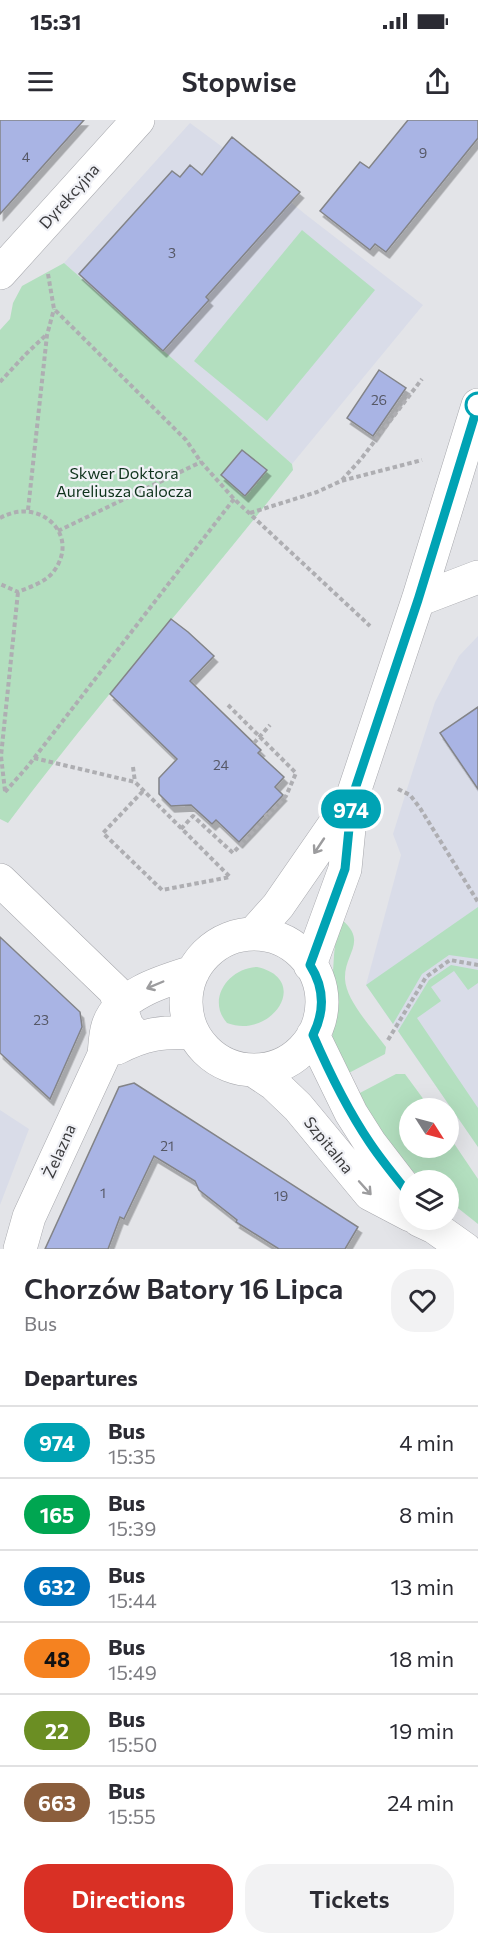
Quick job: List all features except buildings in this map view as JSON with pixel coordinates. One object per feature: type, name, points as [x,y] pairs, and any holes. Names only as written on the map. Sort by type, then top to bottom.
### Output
[{"type":"street","name":"Dyrekcyjna","points":[[6,253],[138,120]]},
{"type":"street","points":[[310,965],[345,869],[352,798],[418,600],[478,405]]},
{"type":"street","points":[[418,600],[478,577]]},
{"type":"street","points":[[253,934],[283,899],[352,798]]},
{"type":"street","points":[[0,880],[115,991],[127,1026],[138,1038]]},
{"type":"street","points":[[253,934],[269,936],[285,942],[299,952],[310,965],[316,974],[321,994],[320,1015],[313,1035],[300,1052],[283,1064],[253,1070],[223,1063],[206,1050],[193,1033],[186,1003],[193,972],[206,955],[222,942],[253,934]]},
{"type":"street","name":"Żelazna","points":[[20,1249],[29,1216],[104,1055],[108,1026],[121,1007],[136,995],[153,985],[193,972]]},
{"type":"street","points":[[104,1055],[138,1038],[174,1032],[193,1033]]},
{"type":"street","name":"Szpitalna","points":[[313,1035],[351,1113],[370,1143],[399,1181]]},
{"type":"street","name":"Szpitalna","points":[[253,1070],[274,1084],[298,1107],[370,1194],[399,1208]]},
{"type":"street","name":"Szpitalna","points":[[437,1230],[465,1249]]},
{"type":"path","points":[[6,253],[48,272],[54,309],[47,335],[28,510]]},
{"type":"path","points":[[54,309],[186,440],[201,462],[234,499],[370,626]]},
{"type":"path","points":[[0,382],[47,335]]},
{"type":"path","points":[[341,481],[361,459],[422,380]]},
{"type":"path","points":[[250,513],[316,492],[341,481],[422,460]]},
{"type":"path","points":[[58,531],[201,462]]},
{"type":"path","points":[[5,792],[34,758],[234,499]]},
{"type":"path","points":[[0,518],[14,511],[28,510],[43,515],[58,531],[61,541],[61,557],[54,572],[43,581],[18,592],[0,584]]},
{"type":"path","points":[[5,792],[1,756],[18,592]]},
{"type":"path","points":[[181,829],[193,816],[233,853],[286,796],[296,773],[228,705]]},
{"type":"path","points":[[254,743],[270,725]]},
{"type":"path","points":[[34,758],[135,782],[143,790],[181,829],[230,877],[162,890],[103,833],[143,790]]},
{"type":"path","points":[[134,767],[135,782]]},
{"type":"path","points":[[0,786],[5,792]]},
{"type":"path","points":[[398,789],[410,795],[420,808],[478,902]]},
{"type":"path","points":[[388,1040],[426,977],[450,960],[478,965]]},
{"type":"shaded area","points":[[190,123],[423,305],[292,464],[64,263]]},
{"type":"shaded area","points":[[478,636],[478,1147],[459,1120],[459,1098],[444,1098],[366,985],[401,855],[393,834],[435,702],[459,656]]},
{"type":"shaded area","points":[[0,1110],[29,1129],[0,1205]]},
{"type":"green space","points":[[302,230],[375,290],[267,421],[194,361]]},
{"type":"green space","name":"Skwer Doktora Aureliusza Galocza","points":[[64,263],[292,464],[293,470],[78,733],[8,823],[0,819],[0,330],[10,319],[13,303],[22,286]]},
{"type":"green space","points":[[478,907],[478,959],[449,955],[422,974],[393,1024],[366,985]]},
{"type":"green space","points":[[342,920],[350,928],[354,941],[345,979],[350,996],[386,1047],[385,1054],[345,1075],[332,1039],[336,1008],[334,955],[336,936]]},
{"type":"green space","points":[[451,965],[478,970],[478,983],[468,990],[454,971],[431,987],[441,1001],[417,1018],[478,1108],[478,1147],[459,1119],[459,1098],[444,1098],[398,1031],[429,980]]},
{"type":"green space","points":[[257,967],[273,974],[282,983],[284,994],[280,1006],[271,1016],[258,1023],[243,1026],[227,1023],[221,1014],[219,1004],[224,986],[238,973]]},
{"type":"green space","points":[[396,1074],[405,1074],[423,1098],[399,1098],[399,1158],[459,1158],[459,1151],[478,1179],[478,1224],[459,1209],[459,1170],[411,1170],[396,1157],[356,1095]]},
{"type":"bus line","name":"974","points":[[399,1181],[370,1143],[351,1113],[313,1035],[320,1015],[321,994],[316,974],[310,965],[345,869],[352,798],[418,600],[478,405]]}]
